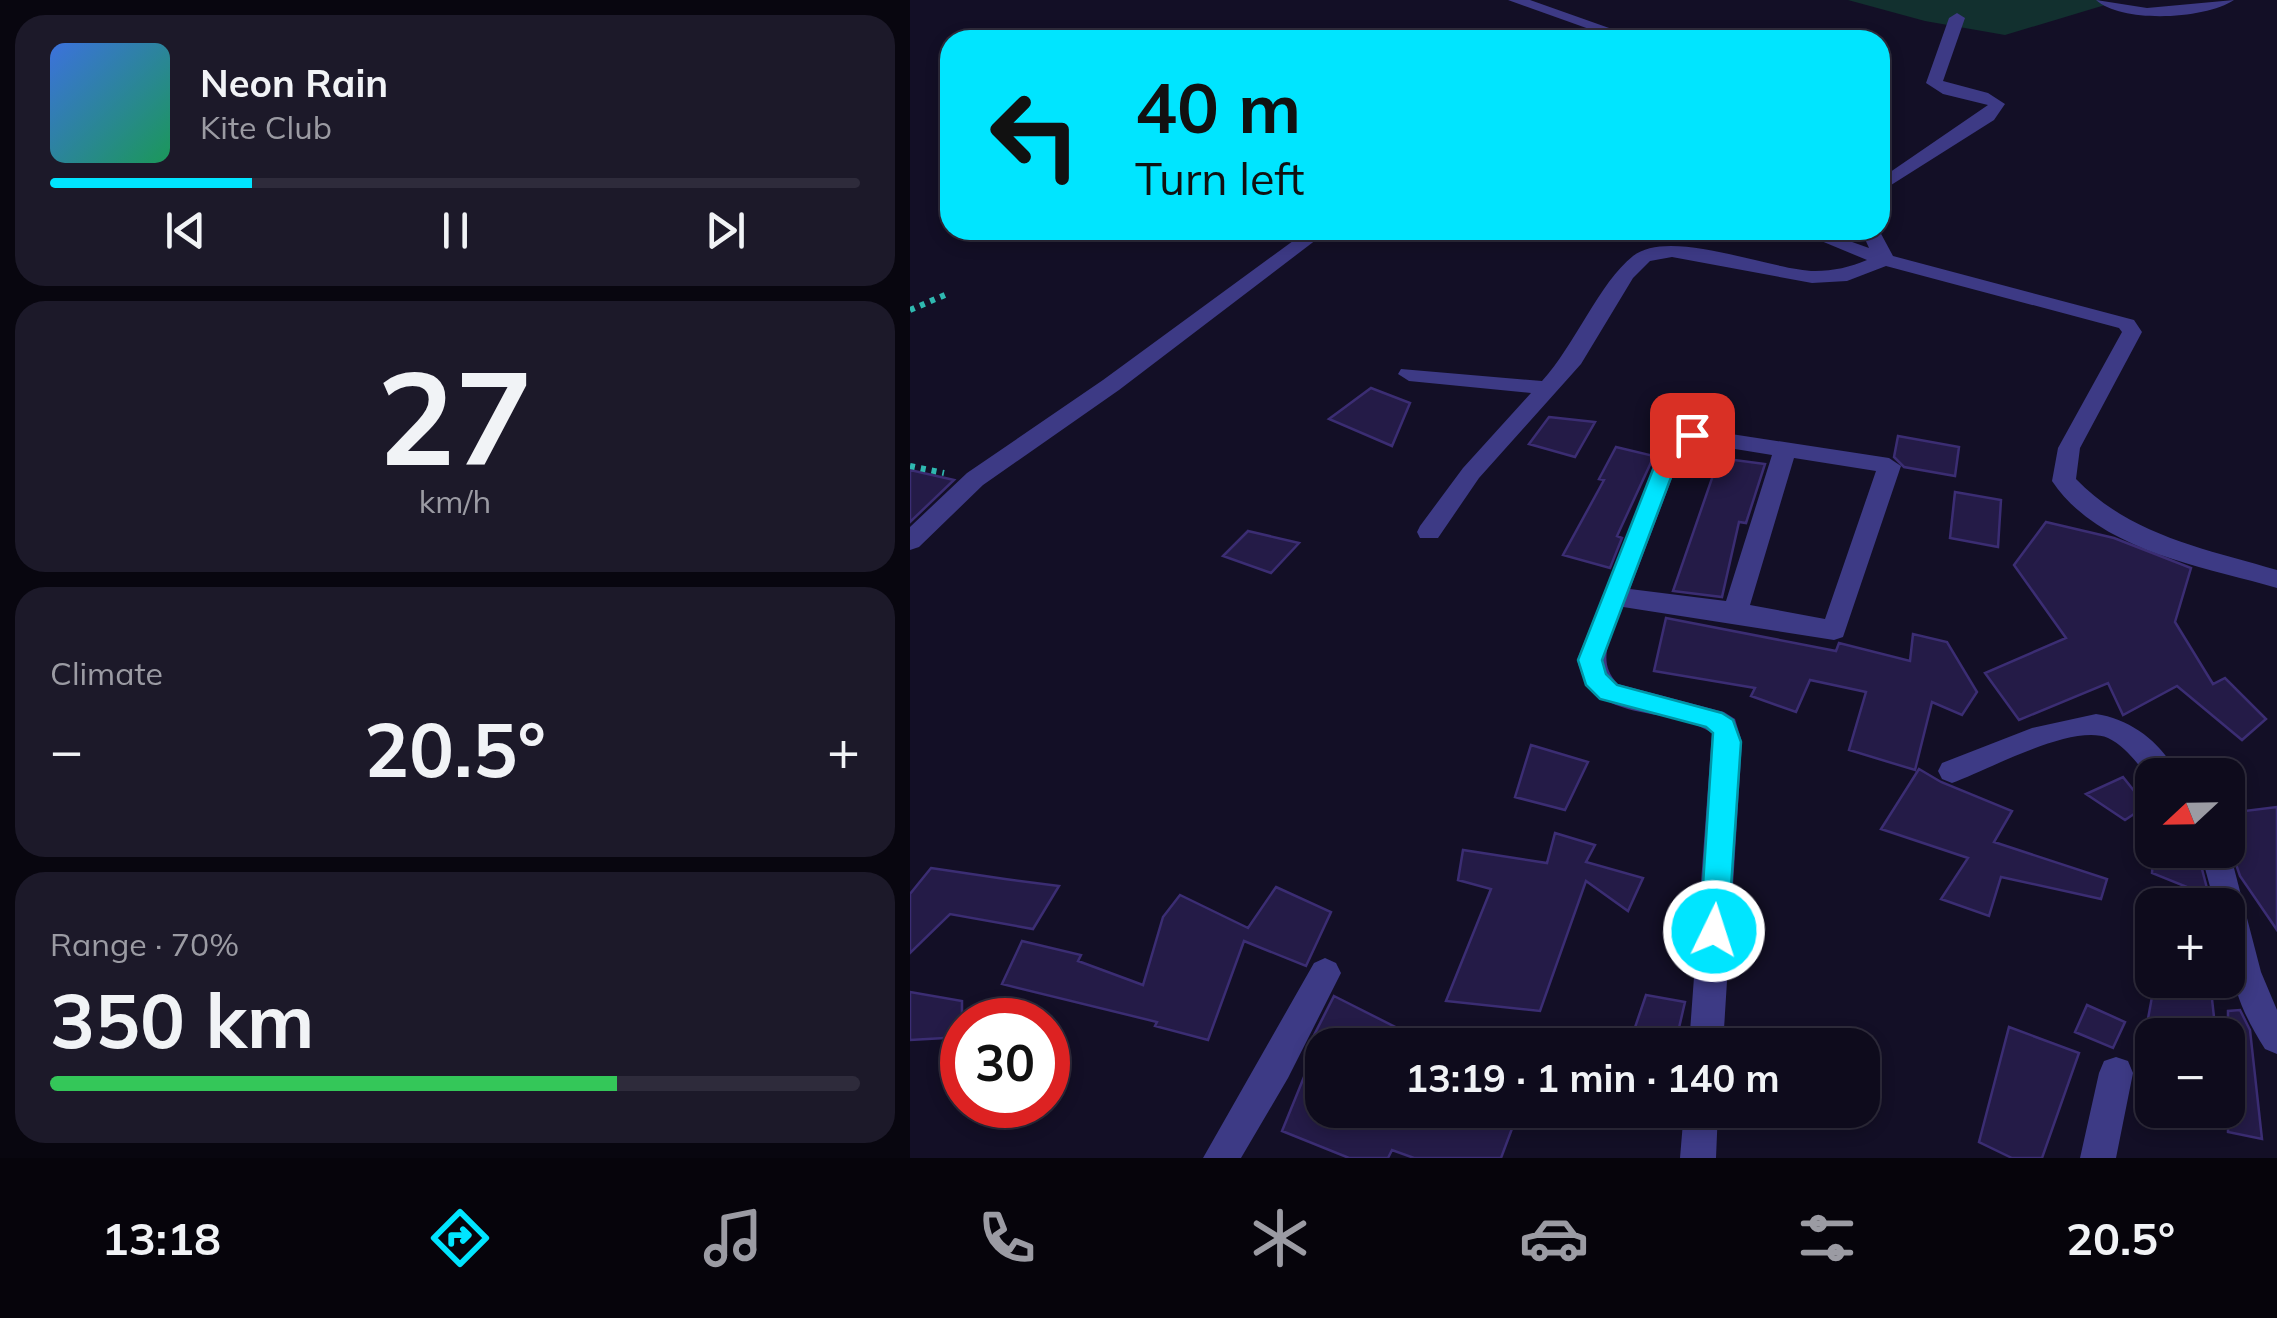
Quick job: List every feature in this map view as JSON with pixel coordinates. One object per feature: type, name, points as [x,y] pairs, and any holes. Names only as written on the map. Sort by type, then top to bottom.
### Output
[{"type":"street","points":[[1515,0],[1590,30]]},
{"type":"street","points":[[2103,0],[2119,10],[2140,12],[2227,0]]},
{"type":"street","points":[[1890,180],[1988,116],[1997,104],[1980,95],[1948,91],[1934,83],[1957,18]]},
{"type":"street","points":[[910,541],[975,479],[1111,385],[1307,240]]},
{"type":"street","points":[[1830,240],[1885,260],[2128,324],[2132,332],[2069,448],[2064,482],[2083,505],[2143,536],[2277,579]]},
{"type":"street","points":[[1875,240],[1885,260]]},
{"type":"street","points":[[1429,532],[1471,474],[1574,358],[1626,275],[1643,256],[1672,251],[1812,276],[1847,275],[1885,260]]},
{"type":"street","points":[[1408,374],[1546,388]]},
{"type":"street","points":[[1617,598],[1735,612],[1834,630],[1890,470],[1884,464],[1692,435],[1676,439],[1590,660],[1595,678],[1609,692],[1714,720],[1724,728],[1728,742],[1707,1028]]},
{"type":"street","points":[[1735,612],[1785,450]]},
{"type":"street","points":[[1952,771],[2067,730],[2095,724],[2112,727],[2148,758]]},
{"type":"street","points":[[2222,868],[2253,999],[2262,1020],[2277,1038]]},
{"type":"street","points":[[1221,1158],[1276,1068],[1324,973]]},
{"type":"street","points":[[2098,1158],[2116,1073]]},
{"type":"street","points":[[1698,1158],[1700,1128]]},
{"type":"path","points":[[910,310],[948,294]]},
{"type":"green space","points":[[1848,0],[2099,0],[2105,5],[2005,35],[1925,21]]},
{"type":"building","points":[[1371,388],[1410,403],[1392,446],[1329,419]]},
{"type":"building","points":[[1549,417],[1595,422],[1575,457],[1529,444]]},
{"type":"building","points":[[1898,436],[1959,447],[1955,476],[1904,467],[1894,457]]},
{"type":"building","points":[[1616,447],[1654,456],[1617,536],[1622,538],[1610,568],[1563,555],[1604,480],[1599,479]]},
{"type":"building","points":[[1719,458],[1765,464],[1746,523],[1739,522],[1722,597],[1673,591]]},
{"type":"building","points":[[910,470],[954,480],[910,522]]},
{"type":"building","points":[[1955,492],[2001,500],[1998,547],[1950,538]]},
{"type":"building","points":[[2046,522],[2114,538],[2191,568],[2175,622],[2213,684],[2225,678],[2266,719],[2242,740],[2177,686],[2123,715],[2108,683],[2019,720],[1985,673],[2066,638],[2014,565]]},
{"type":"building","points":[[1248,531],[1299,543],[1271,573],[1223,556]]},
{"type":"building","points":[[1666,618],[1836,651],[1839,643],[1910,661],[1913,634],[1947,642],[1977,692],[1962,715],[1932,702],[1915,770],[1849,750],[1866,692],[1810,680],[1796,712],[1751,696],[1755,688],[1654,671]]},
{"type":"building","points":[[1531,745],[1588,762],[1565,810],[1515,797]]},
{"type":"building","points":[[1919,769],[2012,811],[1994,842],[2107,879],[2101,899],[2001,877],[1989,916],[1941,899],[1968,858],[1881,829]]},
{"type":"building","points":[[2123,777],[2135,792],[2135,813],[2125,820],[2086,794]]},
{"type":"building","points":[[2277,807],[2277,930],[2237,868],[2245,868],[2245,811]]},
{"type":"building","points":[[1555,833],[1595,845],[1586,862],[1643,878],[1628,911],[1586,881],[1540,1011],[1446,1001],[1491,889],[1458,880],[1463,850],[1547,863]]},
{"type":"building","points":[[931,868],[1059,886],[1033,929],[950,914],[910,953],[910,894]]},
{"type":"building","points":[[2152,868],[2202,868],[2207,888],[2189,888],[2152,873]]},
{"type":"building","points":[[1276,887],[1331,912],[1306,966],[1244,941],[1208,1040],[1070,998],[1002,984],[1022,941],[1081,955],[1078,961],[1143,985],[1163,917],[1180,895],[1248,928]]},
{"type":"building","points":[[910,992],[945,998],[940,998],[940,1038],[910,1040]]},
{"type":"building","points":[[1646,995],[1685,1002],[1679,1028],[1635,1028]]},
{"type":"building","points":[[1334,996],[1397,1028],[1318,1028]]},
{"type":"building","points":[[2152,998],[2212,999],[2214,1018],[2148,1018]]},
{"type":"building","points":[[2087,1005],[2125,1022],[2113,1048],[2075,1032]]},
{"type":"building","points":[[2240,1010],[2244,1018],[2228,1018],[2228,1011]]},
{"type":"building","points":[[2245,1020],[2250,1030],[2262,1139],[2228,1132],[2228,1128],[2245,1128]]},
{"type":"building","points":[[2009,1027],[2079,1053],[2042,1158],[2012,1158],[1979,1142]]},
{"type":"building","points":[[1305,1074],[1305,1128],[1512,1128],[1501,1158],[1414,1158],[1392,1150],[1388,1158],[1349,1158],[1282,1131]]},
{"type":"route","points":[[1692,435],[1676,439],[1590,660],[1595,678],[1609,692],[1714,720],[1724,728],[1728,742],[1714,931]]}]
